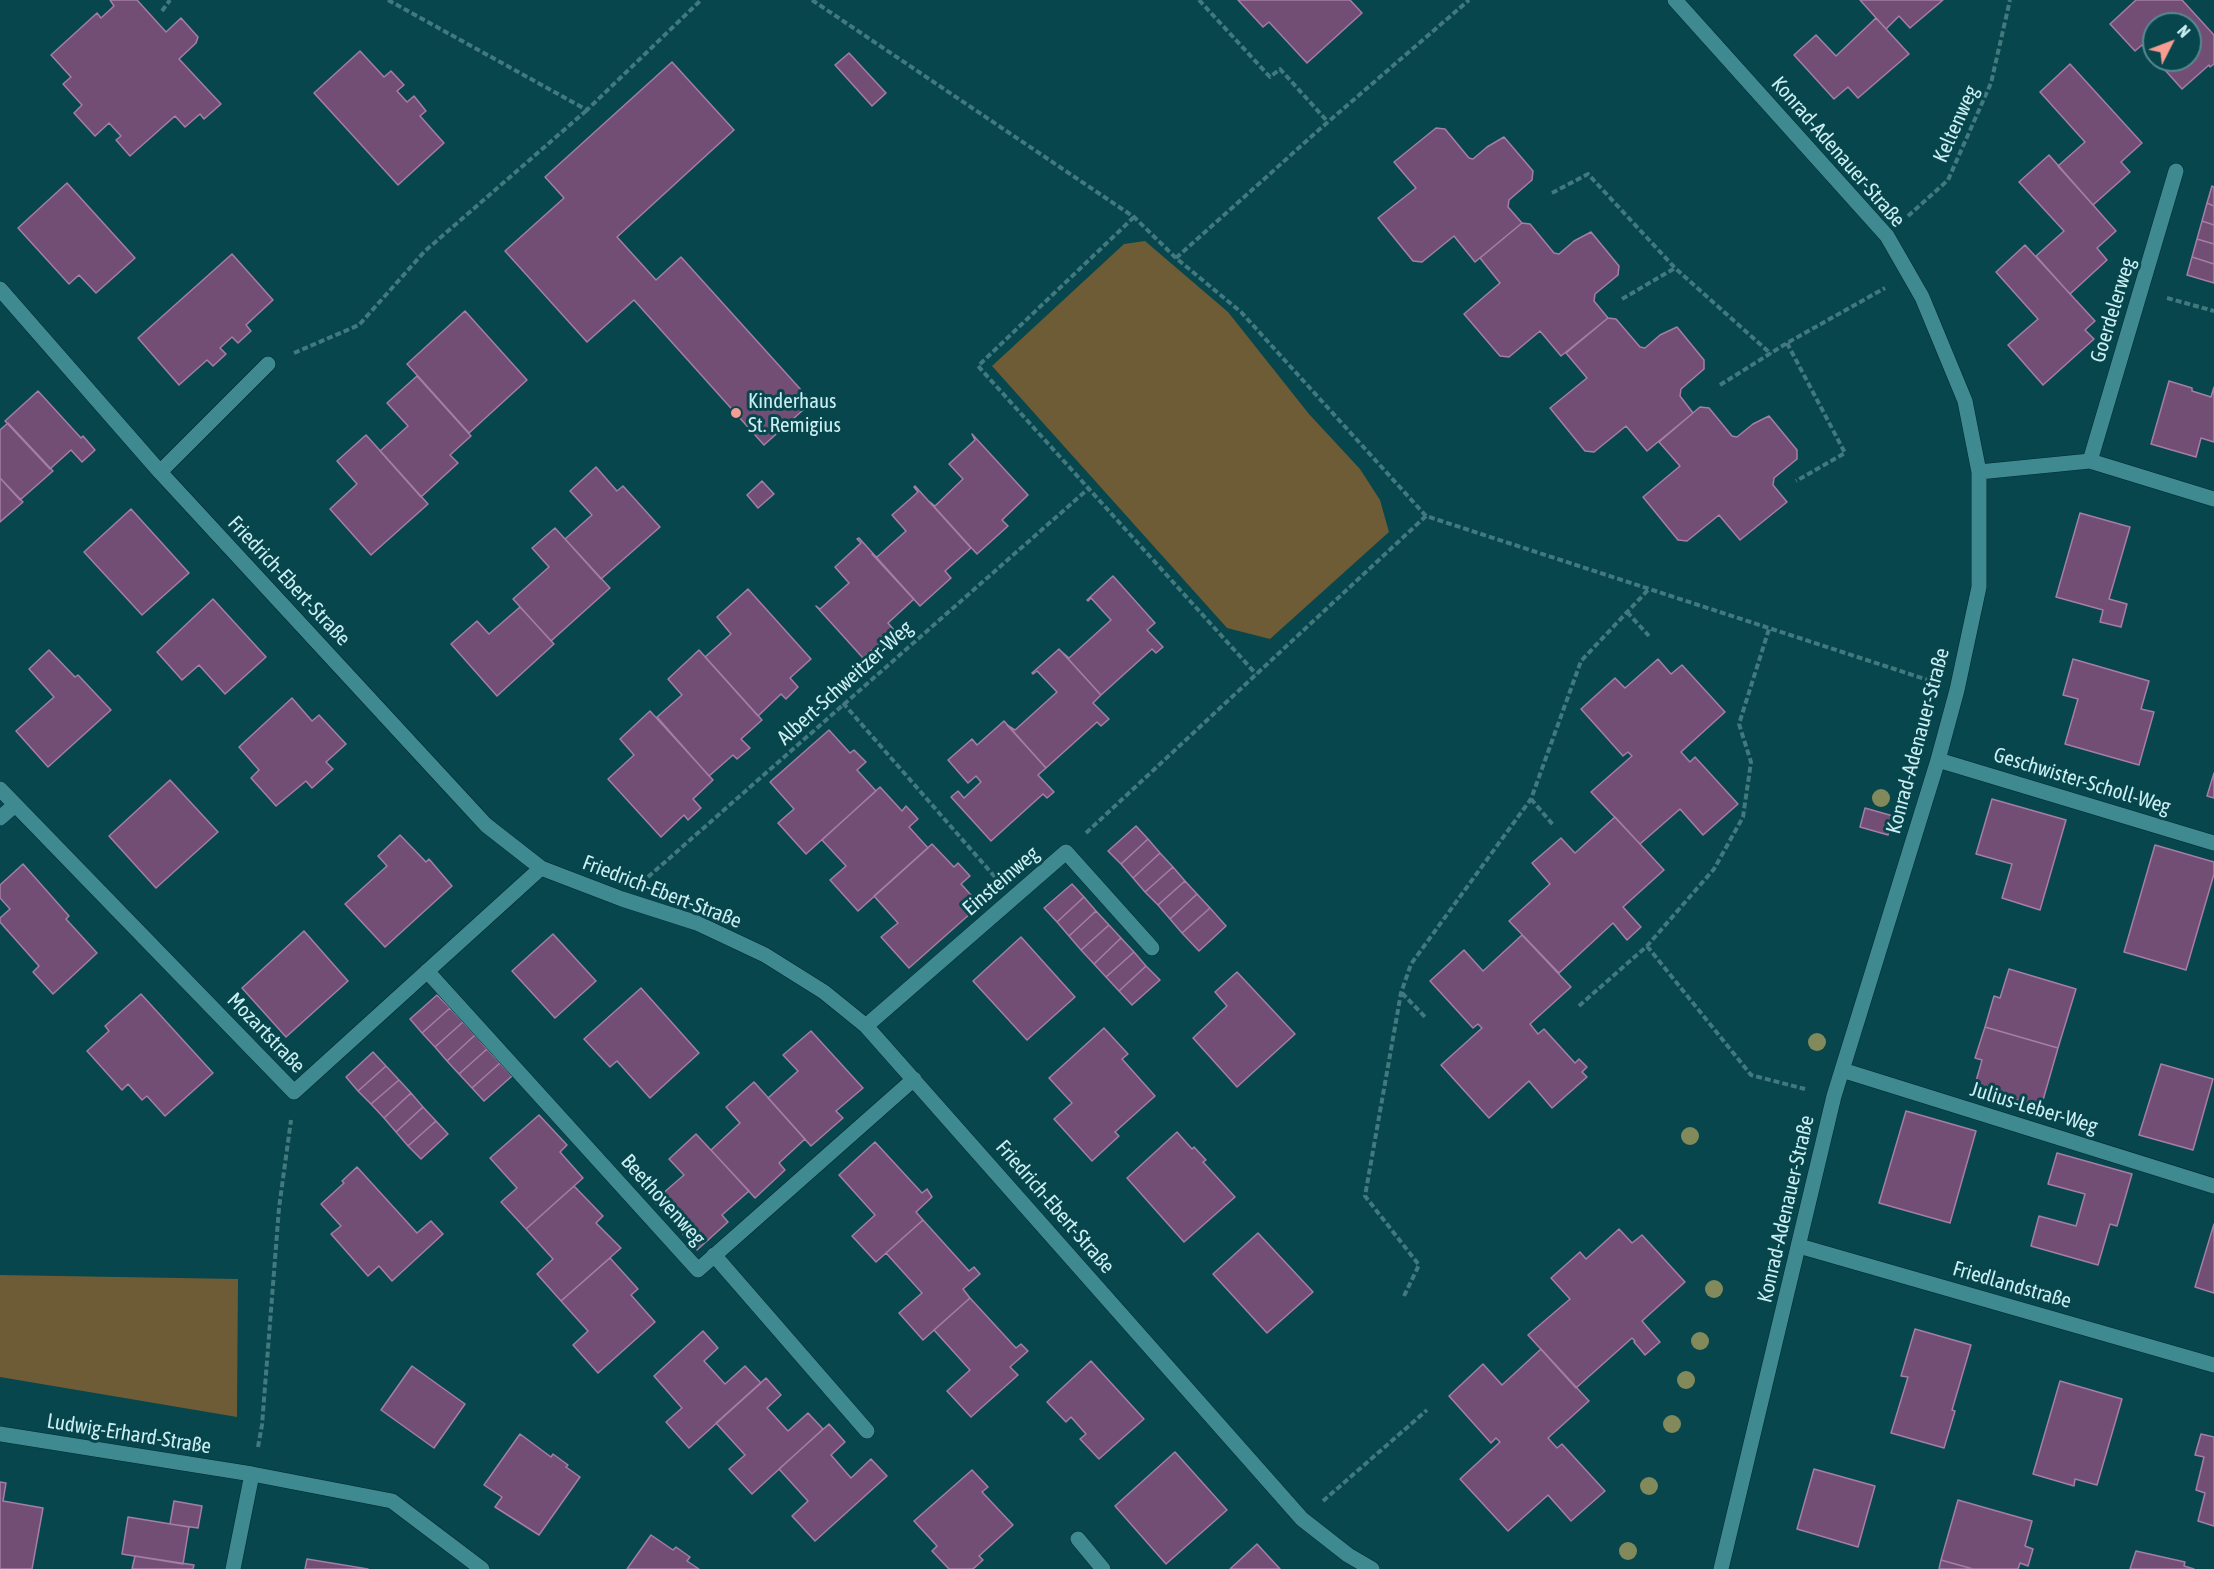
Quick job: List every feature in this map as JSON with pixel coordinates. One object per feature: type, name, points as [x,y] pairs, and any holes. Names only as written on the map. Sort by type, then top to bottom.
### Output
[{"type":"street","name":"Konrad-Adenauer-Straße","points":[[1680,2],[1887,236],[1922,297],[1965,401],[1979,472],[1979,587],[1957,690],[1938,760],[1834,1096],[1721,1569]]},
{"type":"street","name":"Goerdelerweg","points":[[2090,461],[2176,171]]},
{"type":"street","name":"Friedrich-Ebert-Straße","points":[[0,289],[160,472],[486,825],[541,868],[622,899],[697,923],[765,955],[824,993],[866,1026],[1302,1519],[1348,1555],[1372,1569]]},
{"type":"street","points":[[160,472],[268,364]]},
{"type":"street","points":[[1979,472],[2090,461],[2214,499]]},
{"type":"street","name":"Geschwister-Scholl-Weg","points":[[1938,760],[2214,843]]},
{"type":"street","name":"Mozartstraße","points":[[0,789],[294,1092],[541,868]]},
{"type":"street","points":[[0,818],[15,805]]},
{"type":"street","name":"Einsteinweg","points":[[866,1026],[1066,852],[1152,948]]},
{"type":"street","name":"Beethovenweg","points":[[427,971],[698,1270],[914,1079]]},
{"type":"street","name":"Julius-Leber-Weg","points":[[1842,1070],[2214,1186]]},
{"type":"street","name":"Friedlandstraße","points":[[1799,1246],[2214,1365]]},
{"type":"street","points":[[714,1255],[867,1431]]},
{"type":"street","name":"Ludwig-Erhard-Straße","points":[[0,1434],[252,1474],[392,1501],[482,1569]]},
{"type":"street","points":[[233,1569],[252,1474]]},
{"type":"street","points":[[1078,1539],[1103,1569]]},
{"type":"path","points":[[162,11],[170,0]]},
{"type":"path","points":[[388,0],[586,110]]},
{"type":"path","points":[[268,364],[359,325],[425,252],[586,110],[701,0]]},
{"type":"path","points":[[812,0],[1134,217],[1176,258],[1241,312],[1426,516],[1957,690]]},
{"type":"path","points":[[1199,0],[1270,77],[1280,69],[1328,122]]},
{"type":"path","points":[[1176,258],[1469,0]]},
{"type":"path","name":"Keltenweg","points":[[1887,236],[1948,180],[1991,83],[2010,0]]},
{"type":"path","points":[[1552,193],[1588,174],[1675,267],[1771,354]]},
{"type":"path","points":[[1134,217],[978,366],[1256,674]]},
{"type":"path","points":[[1622,299],[1675,267]]},
{"type":"path","points":[[1720,385],[1787,343],[1909,274]]},
{"type":"path","points":[[2141,290],[2214,311]]},
{"type":"path","points":[[1787,343],[1845,453],[1796,481]]},
{"type":"path","name":"Albert-Schweitzer-Weg","points":[[622,899],[724,812],[1088,489]]},
{"type":"path","points":[[1066,852],[1426,516]]},
{"type":"path","points":[[1404,1296],[1419,1265],[1365,1196],[1401,993],[1411,964],[1531,799],[1581,661],[1648,590]]},
{"type":"path","points":[[1628,612],[1649,636]]},
{"type":"path","points":[[1579,1006],[1647,946],[1714,869],[1743,817],[1751,762],[1739,724],[1769,629]]},
{"type":"path","points":[[843,704],[1014,899]]},
{"type":"path","points":[[1531,799],[1554,826]]},
{"type":"path","points":[[1647,946],[1751,1075],[1834,1096]]},
{"type":"path","points":[[1401,993],[1426,1018]]},
{"type":"path","points":[[252,1474],[262,1425],[279,1208],[294,1092]]},
{"type":"path","points":[[1302,1519],[1427,1410]]},
{"type":"shaded area","points":[[1145,241],[1228,312],[1309,414],[1360,469],[1380,500],[1389,532],[1270,639],[1227,628],[992,366],[1124,244]]},
{"type":"shaded area","points":[[0,1275],[238,1279],[237,1417],[0,1377]]},
{"type":"building","points":[[110,0],[137,0],[166,32],[181,18],[198,37],[196,43],[179,59],[221,104],[204,119],[200,114],[185,127],[175,116],[130,156],[116,140],[121,136],[109,123],[95,136],[74,113],[82,105],[63,84],[71,77],[51,55],[97,13],[101,18],[114,6]]},
{"type":"building","points":[[1238,0],[1350,0],[1362,13],[1307,63],[1269,22],[1263,27]]},
{"type":"building","points":[[1860,0],[1943,0],[1910,28],[1899,16],[1886,29]]},
{"type":"building","points":[[2136,0],[2182,0],[2193,12],[2142,12],[2142,45],[2135,51],[2110,24]]},
{"type":"building","points":[[1876,18],[1909,54],[1858,98],[1848,87],[1834,99],[1794,55],[1816,35],[1836,56]]},
{"type":"building","points":[[2202,22],[2214,35],[2214,64],[2210,67],[2209,65],[2202,71]]},
{"type":"building","points":[[360,51],[384,77],[391,71],[404,85],[397,91],[407,102],[414,96],[426,111],[420,116],[444,143],[398,185],[314,93]]},
{"type":"building","points":[[849,53],[886,93],[872,106],[835,65]]},
{"type":"building","points":[[672,62],[734,130],[617,237],[656,280],[681,257],[812,402],[764,445],[634,300],[587,342],[505,251],[564,198],[545,177]]},
{"type":"building","points":[[2070,64],[2142,143],[2121,162],[2130,172],[2093,205],[2058,166],[2085,142],[2040,92]]},
{"type":"building","points":[[2167,72],[2201,72],[2182,89]]},
{"type":"building","points":[[1436,128],[1445,129],[1469,158],[1473,159],[1504,137],[1533,171],[1532,180],[1509,200],[1508,207],[1522,223],[1475,262],[1454,236],[1422,262],[1413,261],[1378,218],[1416,188],[1394,162]]},
{"type":"building","points":[[2049,155],[2116,231],[2097,248],[2107,260],[2070,294],[2036,256],[2064,231],[2019,182]]},
{"type":"building","points":[[67,183],[135,258],[96,293],[79,275],[69,284],[18,228]]},
{"type":"building","points":[[2212,186],[2214,187],[2214,206],[2207,203]]},
{"type":"building","points":[[2207,203],[2214,206],[2214,225],[2202,221]]},
{"type":"building","points":[[2202,221],[2214,225],[2214,244],[2197,239]]},
{"type":"building","points":[[1522,223],[1530,224],[1554,253],[1559,254],[1574,241],[1591,232],[1619,266],[1618,275],[1595,294],[1594,301],[1608,318],[1561,356],[1540,331],[1509,357],[1500,356],[1464,314],[1500,283],[1480,258]]},
{"type":"building","points":[[2197,239],[2214,244],[2214,264],[2192,257]]},
{"type":"building","points":[[2025,245],[2095,321],[2085,330],[2094,339],[2043,385],[2008,345],[2038,319],[1996,272]]},
{"type":"building","points":[[232,254],[273,300],[246,325],[251,331],[238,343],[232,337],[220,348],[226,354],[213,366],[207,360],[179,385],[138,338]]},
{"type":"building","points":[[2192,257],[2214,264],[2214,283],[2187,275]]},
{"type":"building","points":[[465,311],[527,380],[469,433],[407,364]]},
{"type":"building","points":[[1608,318],[1616,319],[1640,347],[1645,348],[1660,335],[1677,327],[1704,360],[1704,369],[1681,389],[1680,396],[1693,413],[1647,451],[1626,426],[1594,452],[1585,451],[1550,408],[1587,378],[1566,353]]},
{"type":"building","points":[[417,376],[471,436],[450,455],[458,463],[421,497],[380,451],[408,426],[387,403]]},
{"type":"building","points":[[2169,381],[2211,397],[2214,387],[2214,442],[2201,438],[2196,457],[2151,444]]},
{"type":"building","points":[[38,391],[95,450],[82,462],[71,450],[50,469],[5,421]]},
{"type":"building","points":[[1700,407],[1709,408],[1732,436],[1737,437],[1753,424],[1769,416],[1797,450],[1797,459],[1774,478],[1773,485],[1787,502],[1740,540],[1719,515],[1687,541],[1678,540],[1643,497],[1680,466],[1659,442]]},
{"type":"building","points":[[8,423],[53,471],[20,500],[0,478],[0,430]]},
{"type":"building","points":[[972,434],[1028,495],[1002,520],[1008,526],[977,554],[930,502],[935,506],[963,479],[949,464],[975,440]]},
{"type":"building","points":[[366,435],[428,504],[371,555],[330,509],[357,484],[337,461]]},
{"type":"building","points":[[596,467],[617,491],[623,486],[660,527],[601,579],[565,539],[592,515],[570,491]]},
{"type":"building","points":[[0,478],[23,502],[0,522]]},
{"type":"building","points":[[762,481],[774,494],[758,508],[747,495]]},
{"type":"building","points":[[915,486],[971,548],[945,571],[951,578],[920,606],[872,554],[877,557],[906,531],[892,515],[918,492]]},
{"type":"building","points":[[131,509],[189,573],[142,615],[84,552]]},
{"type":"building","points":[[2080,513],[2130,527],[2109,599],[2127,604],[2121,627],[2100,622],[2103,610],[2056,597]]},
{"type":"building","points":[[555,528],[610,588],[551,641],[513,599],[549,567],[532,548]]},
{"type":"building","points":[[859,538],[914,599],[888,623],[894,630],[863,658],[816,606],[820,609],[849,583],[835,567],[861,543],[857,539]]},
{"type":"building","points":[[1113,576],[1155,623],[1147,630],[1163,647],[1156,653],[1152,649],[1101,695],[1062,652],[1069,658],[1111,620],[1091,598],[1087,600]]},
{"type":"building","points":[[748,589],[811,659],[790,678],[798,687],[786,699],[781,694],[758,716],[705,657],[731,634],[717,617]]},
{"type":"building","points":[[213,599],[266,657],[225,694],[199,665],[182,680],[157,652]]},
{"type":"building","points":[[520,607],[554,644],[497,696],[451,644],[477,621],[489,634]]},
{"type":"building","points":[[1059,649],[1101,695],[1093,703],[1109,719],[1101,726],[1097,722],[1046,768],[1007,725],[1015,730],[1057,692],[1037,671],[1032,673]]},
{"type":"building","points":[[49,650],[75,677],[78,675],[111,710],[48,767],[16,731],[54,697],[29,669]]},
{"type":"building","points":[[699,650],[762,720],[741,739],[750,748],[737,759],[733,755],[709,776],[657,717],[682,695],[668,679]]},
{"type":"building","points":[[1658,659],[1671,674],[1682,665],[1725,712],[1681,752],[1690,762],[1695,757],[1738,804],[1703,835],[1680,809],[1640,844],[1591,792],[1632,756],[1628,752],[1623,756],[1581,709],[1615,678],[1625,688]]},
{"type":"building","points":[[2073,659],[2149,681],[2141,709],[2154,712],[2139,765],[2065,744],[2078,699],[2063,695]]},
{"type":"building","points":[[292,698],[312,721],[319,715],[346,744],[326,762],[333,769],[312,788],[306,781],[276,806],[251,778],[259,770],[239,747]]},
{"type":"building","points":[[650,711],[713,780],[693,799],[701,808],[688,820],[684,815],[661,837],[608,779],[634,755],[620,739]]},
{"type":"building","points":[[1004,721],[1046,768],[1038,775],[1054,792],[1047,798],[1043,794],[991,841],[951,797],[958,791],[964,798],[981,782],[976,776],[968,783],[948,760],[972,739],[977,745]]},
{"type":"building","points":[[829,730],[850,753],[854,750],[866,762],[857,770],[876,791],[806,854],[778,823],[794,809],[770,782]]},
{"type":"building","points":[[2214,773],[2214,798],[2207,796]]},
{"type":"building","points":[[170,780],[218,832],[156,888],[109,836]]},
{"type":"building","points":[[880,787],[902,811],[906,806],[918,819],[909,827],[928,848],[858,911],[830,880],[846,866],[822,840]]},
{"type":"building","points":[[1992,799],[2066,820],[2040,910],[2002,898],[2012,864],[1976,854]]},
{"type":"building","points":[[1865,808],[1893,816],[1888,835],[1860,827]]},
{"type":"building","points":[[1615,817],[1664,870],[1623,907],[1641,927],[1627,940],[1613,923],[1559,973],[1509,921],[1550,884],[1532,863],[1561,838],[1575,853]]},
{"type":"building","points":[[1136,826],[1148,839],[1121,864],[1108,851]]},
{"type":"building","points":[[400,835],[426,862],[429,859],[452,886],[385,947],[345,904],[387,866],[378,856]]},
{"type":"building","points":[[1148,839],[1160,853],[1133,878],[1121,864]]},
{"type":"building","points":[[932,844],[954,867],[958,863],[970,876],[961,884],[980,905],[909,968],[881,937],[898,923],[874,896]]},
{"type":"building","points":[[2155,845],[2214,862],[2214,874],[2186,970],[2124,952]]},
{"type":"building","points":[[1160,853],[1173,867],[1145,892],[1133,878]]},
{"type":"building","points":[[23,864],[69,916],[66,919],[97,953],[53,994],[33,972],[39,966],[0,922],[0,918],[10,909],[0,898],[0,885]]},
{"type":"building","points":[[1173,867],[1185,881],[1158,905],[1145,892]]},
{"type":"building","points":[[1185,881],[1197,894],[1170,919],[1158,905]]},
{"type":"building","points":[[1072,884],[1084,897],[1057,922],[1044,908]]},
{"type":"building","points":[[1197,894],[1210,908],[1182,933],[1170,919]]},
{"type":"building","points":[[1084,897],[1096,911],[1069,936],[1057,922]]},
{"type":"building","points":[[1210,908],[1226,926],[1199,951],[1182,933]]},
{"type":"building","points":[[1096,911],[1109,925],[1081,950],[1069,936]]},
{"type":"building","points":[[1109,925],[1121,938],[1094,964],[1081,950]]},
{"type":"building","points":[[304,931],[348,981],[286,1037],[242,988]]},
{"type":"building","points":[[553,934],[596,981],[555,1018],[512,971]]},
{"type":"building","points":[[1522,935],[1571,987],[1530,1024],[1538,1034],[1544,1029],[1575,1063],[1579,1059],[1587,1067],[1582,1072],[1587,1077],[1552,1108],[1529,1081],[1489,1118],[1441,1065],[1482,1028],[1478,1024],[1473,1028],[1430,981],[1464,950],[1483,971]]},
{"type":"building","points":[[1021,937],[1075,997],[1027,1040],[973,981]]},
{"type":"building","points":[[1121,938],[1134,952],[1106,977],[1094,964]]},
{"type":"building","points":[[1134,952],[1146,966],[1119,991],[1106,977]]},
{"type":"building","points":[[1146,966],[1160,980],[1132,1005],[1119,991]]},
{"type":"building","points":[[2009,969],[2076,989],[2058,1048],[1985,1027],[1994,996],[2000,998]]},
{"type":"building","points":[[1237,972],[1295,1034],[1237,1087],[1193,1038],[1227,1006],[1215,992]]},
{"type":"building","points":[[641,988],[699,1053],[650,1098],[617,1061],[610,1067],[584,1039]]},
{"type":"building","points":[[141,994],[213,1073],[165,1116],[147,1096],[142,1100],[128,1084],[122,1090],[87,1051],[109,1031],[105,1026]]},
{"type":"building","points":[[437,995],[450,1008],[422,1033],[410,1019]]},
{"type":"building","points":[[450,1008],[463,1022],[435,1047],[422,1033]]},
{"type":"building","points":[[463,1022],[475,1035],[447,1061],[435,1047]]},
{"type":"building","points":[[1985,1027],[2058,1048],[2041,1107],[1974,1088],[1982,1060],[1975,1058]]},
{"type":"building","points":[[1104,1028],[1128,1054],[1122,1059],[1155,1096],[1115,1132],[1119,1136],[1092,1161],[1054,1119],[1072,1103],[1049,1078]]},
{"type":"building","points":[[811,1031],[863,1088],[836,1111],[843,1118],[811,1146],[768,1098],[798,1071],[783,1055]]},
{"type":"building","points":[[475,1035],[487,1049],[459,1074],[447,1061]]},
{"type":"building","points":[[487,1049],[500,1063],[472,1088],[459,1074]]},
{"type":"building","points":[[373,1052],[386,1066],[358,1091],[346,1077]]},
{"type":"building","points":[[500,1063],[512,1076],[484,1101],[472,1088]]},
{"type":"building","points":[[2161,1064],[2213,1079],[2193,1150],[2139,1135]]},
{"type":"building","points":[[386,1066],[399,1080],[371,1104],[358,1091]]},
{"type":"building","points":[[399,1080],[411,1093],[384,1118],[371,1104]]},
{"type":"building","points":[[754,1082],[805,1139],[779,1163],[785,1170],[755,1198],[711,1150],[740,1123],[726,1107]]},
{"type":"building","points":[[411,1093],[423,1107],[396,1132],[384,1118]]},
{"type":"building","points":[[423,1107],[436,1121],[408,1146],[396,1132]]},
{"type":"building","points":[[1906,1111],[1976,1131],[1950,1223],[1879,1203]]},
{"type":"building","points":[[539,1115],[567,1145],[560,1152],[583,1178],[526,1229],[501,1202],[517,1188],[490,1158]]},
{"type":"building","points":[[436,1121],[448,1134],[421,1159],[408,1146]]},
{"type":"building","points":[[1177,1132],[1192,1149],[1194,1147],[1206,1160],[1203,1162],[1235,1197],[1184,1242],[1127,1178]]},
{"type":"building","points":[[696,1134],[749,1191],[722,1215],[728,1222],[697,1250],[654,1201],[684,1175],[669,1159]]},
{"type":"building","points":[[875,1142],[922,1193],[927,1189],[932,1197],[916,1212],[923,1220],[876,1262],[852,1236],[875,1215],[839,1175]]},
{"type":"building","points":[[2057,1153],[2132,1174],[2117,1226],[2110,1224],[2098,1265],[2031,1246],[2039,1216],[2076,1226],[2085,1194],[2048,1184]]},
{"type":"building","points":[[357,1167],[417,1233],[431,1221],[443,1234],[392,1281],[379,1266],[368,1276],[331,1234],[341,1226],[321,1204],[344,1183],[342,1181]]},
{"type":"building","points":[[574,1186],[603,1216],[596,1223],[621,1248],[561,1301],[537,1274],[553,1259],[526,1229]]},
{"type":"building","points":[[923,1220],[969,1271],[974,1267],[980,1274],[963,1289],[970,1298],[923,1340],[899,1313],[922,1293],[886,1253]]},
{"type":"building","points":[[2214,1224],[2214,1293],[2195,1287]]},
{"type":"building","points":[[1619,1229],[1632,1243],[1642,1235],[1685,1282],[1642,1321],[1660,1342],[1645,1355],[1632,1338],[1576,1388],[1528,1335],[1570,1299],[1551,1278],[1580,1252],[1586,1259]]},
{"type":"building","points":[[1258,1233],[1313,1292],[1267,1333],[1213,1274]]},
{"type":"building","points":[[610,1258],[638,1289],[631,1295],[655,1322],[598,1373],[573,1345],[588,1331],[561,1301]]},
{"type":"building","points":[[970,1298],[1016,1348],[1021,1344],[1028,1351],[1010,1367],[1018,1375],[971,1417],[947,1391],[970,1370],[934,1330]]},
{"type":"building","points":[[1915,1329],[1971,1345],[1952,1410],[1955,1411],[1944,1448],[1891,1433],[1908,1377],[1901,1376]]},
{"type":"building","points":[[703,1331],[718,1348],[704,1361],[725,1384],[745,1366],[761,1383],[689,1448],[666,1422],[682,1408],[654,1376]]},
{"type":"building","points":[[1541,1349],[1589,1401],[1548,1438],[1557,1448],[1562,1444],[1605,1491],[1571,1521],[1548,1495],[1508,1531],[1460,1479],[1500,1442],[1496,1438],[1491,1443],[1449,1396],[1483,1364],[1502,1385]]},
{"type":"building","points":[[1091,1361],[1144,1419],[1099,1459],[1080,1439],[1086,1434],[1071,1417],[1066,1422],[1047,1402]]},
{"type":"building","points":[[412,1366],[465,1404],[434,1448],[381,1410]]},
{"type":"building","points":[[766,1378],[781,1395],[767,1408],[788,1431],[808,1413],[823,1429],[752,1494],[729,1469],[745,1455],[716,1423]]},
{"type":"building","points":[[2060,1381],[2122,1399],[2097,1485],[2075,1479],[2074,1486],[2033,1474]]},
{"type":"building","points":[[829,1424],[845,1442],[831,1455],[851,1478],[871,1459],[887,1476],[815,1541],[792,1516],[808,1501],[779,1469]]},
{"type":"building","points":[[520,1434],[551,1457],[553,1454],[580,1477],[539,1535],[495,1507],[502,1497],[484,1485]]},
{"type":"building","points":[[2201,1434],[2214,1437],[2214,1526],[2198,1521],[2205,1493],[2196,1490],[2204,1457],[2195,1455]]},
{"type":"building","points":[[1175,1452],[1227,1510],[1166,1564],[1115,1506]]},
{"type":"building","points":[[1814,1469],[1875,1486],[1858,1547],[1797,1529]]},
{"type":"building","points":[[972,1470],[988,1487],[982,1492],[1013,1525],[979,1556],[983,1560],[973,1569],[949,1569],[932,1551],[937,1546],[914,1521]]},
{"type":"building","points":[[0,1482],[6,1483],[3,1501],[43,1508],[32,1569],[0,1569]]},
{"type":"building","points":[[1958,1500],[2032,1521],[2025,1546],[2033,1549],[2028,1566],[2020,1563],[2018,1569],[1973,1569],[1941,1560]]},
{"type":"building","points":[[174,1501],[202,1506],[198,1528],[170,1524]]},
{"type":"building","points":[[128,1517],[189,1527],[183,1564],[122,1554]]},
{"type":"building","points":[[651,1535],[673,1550],[676,1547],[690,1557],[687,1561],[699,1569],[627,1569]]},
{"type":"building","points":[[1257,1544],[1280,1569],[1230,1569]]},
{"type":"building","points":[[2136,1551],[2185,1562],[2184,1566],[2194,1569],[2130,1569]]},
{"type":"building","points":[[135,1556],[194,1565],[193,1569],[132,1569]]},
{"type":"building","points":[[307,1559],[368,1569],[305,1569]]},
{"type":"building","points":[[1941,1560],[1973,1569],[1939,1569]]},
{"type":"place","name":"Kinderhaus St. Remigius","points":[[736,413]]}]
